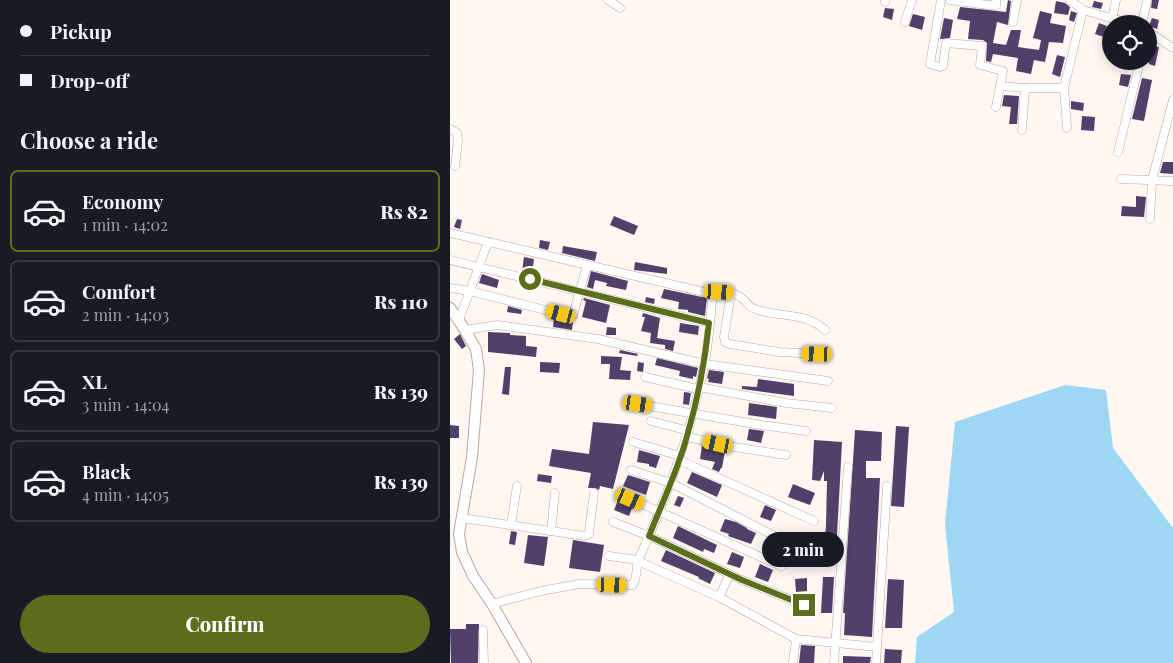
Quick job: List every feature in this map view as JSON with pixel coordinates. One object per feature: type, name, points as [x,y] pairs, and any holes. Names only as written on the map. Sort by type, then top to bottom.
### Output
[{"type":"street","points":[[608,0],[620,8]]},
{"type":"street","points":[[906,22],[912,0]]},
{"type":"street","points":[[941,0],[930,64],[943,66],[946,43],[982,46],[980,65],[1003,71],[996,107]]},
{"type":"street","points":[[950,0],[996,6],[996,0]]},
{"type":"street","points":[[1013,22],[1017,0]]},
{"type":"street","points":[[1070,0],[1083,10],[1102,16]]},
{"type":"street","points":[[1113,15],[1116,0]]},
{"type":"street","points":[[1144,15],[1146,0]]},
{"type":"street","points":[[1067,128],[1064,88],[1083,10]]},
{"type":"street","points":[[1157,37],[1173,48]]},
{"type":"street","points":[[1118,152],[1138,70]]},
{"type":"street","points":[[1001,86],[1064,88]]},
{"type":"street","points":[[1022,130],[1025,88]]},
{"type":"street","points":[[1150,219],[1152,180],[1173,100]]},
{"type":"street","points":[[450,129],[456,133],[458,141],[455,166]]},
{"type":"street","points":[[1121,179],[1173,181]]},
{"type":"street","points":[[450,233],[713,294],[719,292],[731,293],[742,298],[752,308],[770,313],[794,315],[817,322],[825,330]]},
{"type":"street","points":[[458,320],[488,242]]},
{"type":"street","points":[[450,260],[709,323]]},
{"type":"street","points":[[450,288],[573,315],[587,265]]},
{"type":"street","points":[[731,293],[724,337],[725,342],[780,352],[817,354]]},
{"type":"street","points":[[492,604],[541,590],[579,584],[633,585],[636,581],[638,560],[671,483],[688,434],[705,364],[713,294]]},
{"type":"street","points":[[450,308],[476,349],[479,370],[472,457],[462,518],[454,533],[474,576],[526,663]]},
{"type":"street","points":[[465,330],[497,325],[598,339],[705,364],[828,381]]},
{"type":"street","points":[[645,377],[786,403],[832,408]]},
{"type":"street","points":[[638,404],[806,431]]},
{"type":"street","points":[[651,421],[734,447],[786,455]]},
{"type":"street","points":[[633,442],[679,458],[814,521]]},
{"type":"street","points":[[834,663],[848,467]]},
{"type":"street","points":[[631,470],[671,483],[808,553]]},
{"type":"street","points":[[511,525],[517,486]]},
{"type":"street","points":[[876,663],[887,486]]},
{"type":"street","points":[[551,531],[555,493]]},
{"type":"street","points":[[462,518],[585,536],[589,534],[594,493]]},
{"type":"street","points":[[630,499],[782,566]]},
{"type":"street","points":[[613,522],[649,536],[730,574],[804,605]]},
{"type":"street","points":[[609,556],[638,560],[719,597],[796,639],[877,647]]},
{"type":"street","points":[[719,597],[730,574]]},
{"type":"street","points":[[484,630],[484,663]]},
{"type":"street","points":[[793,663],[796,639]]},
{"type":"water","points":[[1065,385],[1106,390],[1113,448],[1173,528],[1173,663],[915,663],[917,637],[954,612],[945,524],[955,422]]},
{"type":"building","points":[[1008,0],[1011,1],[1008,25],[997,22],[993,43],[1006,45],[1011,30],[1021,30],[1018,47],[1039,50],[1041,40],[1033,38],[1040,11],[1052,14],[1050,23],[1066,26],[1063,43],[1049,42],[1045,62],[1034,60],[1031,74],[1016,71],[1018,58],[993,54],[991,62],[986,61],[987,43],[983,40],[968,39],[970,21],[957,19],[960,7],[1006,12]]},
{"type":"building","points":[[1152,0],[1159,0],[1157,9],[1151,8]]},
{"type":"building","points":[[1056,1],[1065,3],[1070,7],[1068,15],[1054,13]]},
{"type":"building","points":[[1094,1],[1103,3],[1101,9],[1092,7]]},
{"type":"building","points":[[885,8],[894,9],[892,20],[883,17]]},
{"type":"building","points":[[1071,11],[1077,13],[1074,22],[1069,20]]},
{"type":"building","points":[[913,14],[925,17],[922,30],[909,26]]},
{"type":"building","points":[[944,18],[953,20],[950,38],[940,39]]},
{"type":"building","points":[[1099,23],[1102,24],[1102,36],[1095,34]]},
{"type":"building","points":[[1057,55],[1065,57],[1060,77],[1052,74]]},
{"type":"building","points":[[1121,74],[1131,75],[1128,87],[1119,85]]},
{"type":"building","points":[[1142,78],[1152,80],[1144,121],[1132,119]]},
{"type":"building","points":[[1004,95],[1019,96],[1017,124],[1009,124],[1011,107],[1002,106]]},
{"type":"building","points":[[1071,101],[1084,103],[1083,111],[1071,109]]},
{"type":"building","points":[[1082,116],[1095,117],[1094,131],[1081,130]]},
{"type":"building","points":[[1163,162],[1173,162],[1173,174],[1160,173]]},
{"type":"building","points":[[1136,196],[1146,197],[1144,217],[1121,216],[1122,206],[1136,207]]},
{"type":"building","points":[[614,216],[638,226],[634,235],[610,225]]},
{"type":"building","points":[[457,219],[462,220],[460,229],[454,227]]},
{"type":"building","points":[[540,240],[550,242],[548,250],[539,248]]},
{"type":"building","points":[[563,246],[597,252],[595,261],[562,253]]},
{"type":"building","points":[[524,257],[534,259],[532,274],[522,272]]},
{"type":"building","points":[[635,262],[667,268],[667,274],[634,270]]},
{"type":"building","points":[[591,271],[628,281],[626,290],[606,286],[607,283],[595,280],[593,289],[587,287]]},
{"type":"building","points":[[482,274],[499,280],[497,288],[479,283]]},
{"type":"building","points":[[664,289],[707,298],[705,316],[688,312],[688,310],[678,309],[679,302],[661,298]]},
{"type":"building","points":[[646,297],[655,299],[654,304],[645,302]]},
{"type":"building","points":[[584,298],[610,305],[606,323],[582,317],[586,301],[583,300]]},
{"type":"building","points":[[508,306],[522,310],[521,314],[507,312]]},
{"type":"building","points":[[643,313],[660,318],[657,338],[675,341],[673,351],[665,349],[665,345],[650,343],[651,333],[641,331],[645,317],[642,317]]},
{"type":"building","points":[[554,318],[573,321],[572,330],[553,327]]},
{"type":"building","points":[[680,323],[699,326],[698,335],[679,332]]},
{"type":"building","points":[[607,327],[616,328],[616,335],[606,335]]},
{"type":"building","points":[[488,332],[526,336],[526,346],[537,347],[536,357],[488,352]]},
{"type":"building","points":[[460,334],[466,346],[462,349],[454,339]]},
{"type":"building","points":[[620,350],[638,354],[637,356],[619,353]]},
{"type":"building","points":[[601,356],[622,357],[620,370],[631,371],[630,380],[609,379],[610,364],[601,364]]},
{"type":"building","points":[[657,358],[698,368],[696,377],[693,376],[693,379],[679,376],[680,371],[655,365]]},
{"type":"building","points":[[540,362],[560,363],[559,373],[540,372]]},
{"type":"building","points":[[638,362],[644,363],[643,372],[637,371]]},
{"type":"building","points":[[505,367],[511,367],[509,395],[502,394]]},
{"type":"building","points":[[709,370],[724,372],[722,384],[708,382]]},
{"type":"building","points":[[758,379],[794,384],[794,396],[742,389],[742,386],[757,387]]},
{"type":"building","points":[[684,392],[691,393],[689,405],[683,404]]},
{"type":"building","points":[[749,403],[777,407],[776,419],[748,415]]},
{"type":"building","points":[[593,422],[629,425],[613,489],[600,486],[599,490],[588,488],[591,473],[549,466],[552,449],[589,454]]},
{"type":"building","points":[[450,425],[459,426],[459,438],[450,438]]},
{"type":"building","points":[[896,426],[909,427],[904,507],[891,506]]},
{"type":"building","points":[[749,429],[764,431],[761,443],[747,440]]},
{"type":"building","points":[[855,430],[882,432],[881,461],[866,461],[866,478],[880,478],[872,637],[844,635],[845,613],[843,613]]},
{"type":"building","points":[[814,440],[842,442],[837,536],[825,535],[827,481],[824,481],[824,471],[820,481],[812,480]]},
{"type":"building","points":[[702,446],[725,451],[722,468],[719,472],[712,469],[715,462],[700,459]]},
{"type":"building","points":[[639,450],[660,456],[656,468],[649,466],[649,464],[637,462]]},
{"type":"building","points":[[692,472],[722,485],[717,497],[687,483]]},
{"type":"building","points":[[538,474],[552,476],[551,483],[537,481]]},
{"type":"building","points":[[628,475],[650,482],[646,495],[623,486]]},
{"type":"building","points":[[793,484],[815,493],[810,505],[788,497]]},
{"type":"building","points":[[678,496],[684,498],[680,507],[674,505]]},
{"type":"building","points":[[619,498],[633,506],[629,516],[614,510]]},
{"type":"building","points":[[765,505],[776,510],[771,521],[760,517]]},
{"type":"building","points":[[725,519],[736,522],[756,533],[751,544],[728,536],[729,534],[720,531]]},
{"type":"building","points":[[678,526],[717,545],[714,553],[704,549],[703,552],[673,538]]},
{"type":"building","points":[[511,531],[517,532],[515,545],[509,544]]},
{"type":"building","points":[[528,535],[548,537],[544,566],[524,563]]},
{"type":"building","points":[[573,540],[604,545],[600,572],[569,568]]},
{"type":"building","points":[[666,550],[715,573],[710,584],[699,577],[661,561]]},
{"type":"building","points":[[732,552],[744,557],[740,568],[727,564]]},
{"type":"building","points":[[760,564],[773,570],[768,582],[755,577]]},
{"type":"building","points":[[823,577],[834,577],[832,613],[821,613]]},
{"type":"building","points":[[807,578],[807,591],[796,592],[795,579]]},
{"type":"building","points":[[888,579],[904,580],[902,628],[885,628]]},
{"type":"building","points":[[466,624],[479,624],[478,663],[451,663],[450,629],[466,629]]},
{"type":"building","points":[[801,645],[815,646],[814,663],[799,663]]},
{"type":"building","points":[[885,649],[902,650],[901,663],[884,663]]},
{"type":"building","points":[[843,656],[871,657],[870,663],[843,663]]},
{"type":"route","points":[[530,279],[709,323],[705,364],[687,437],[671,483],[649,536],[742,580],[804,605]]}]
